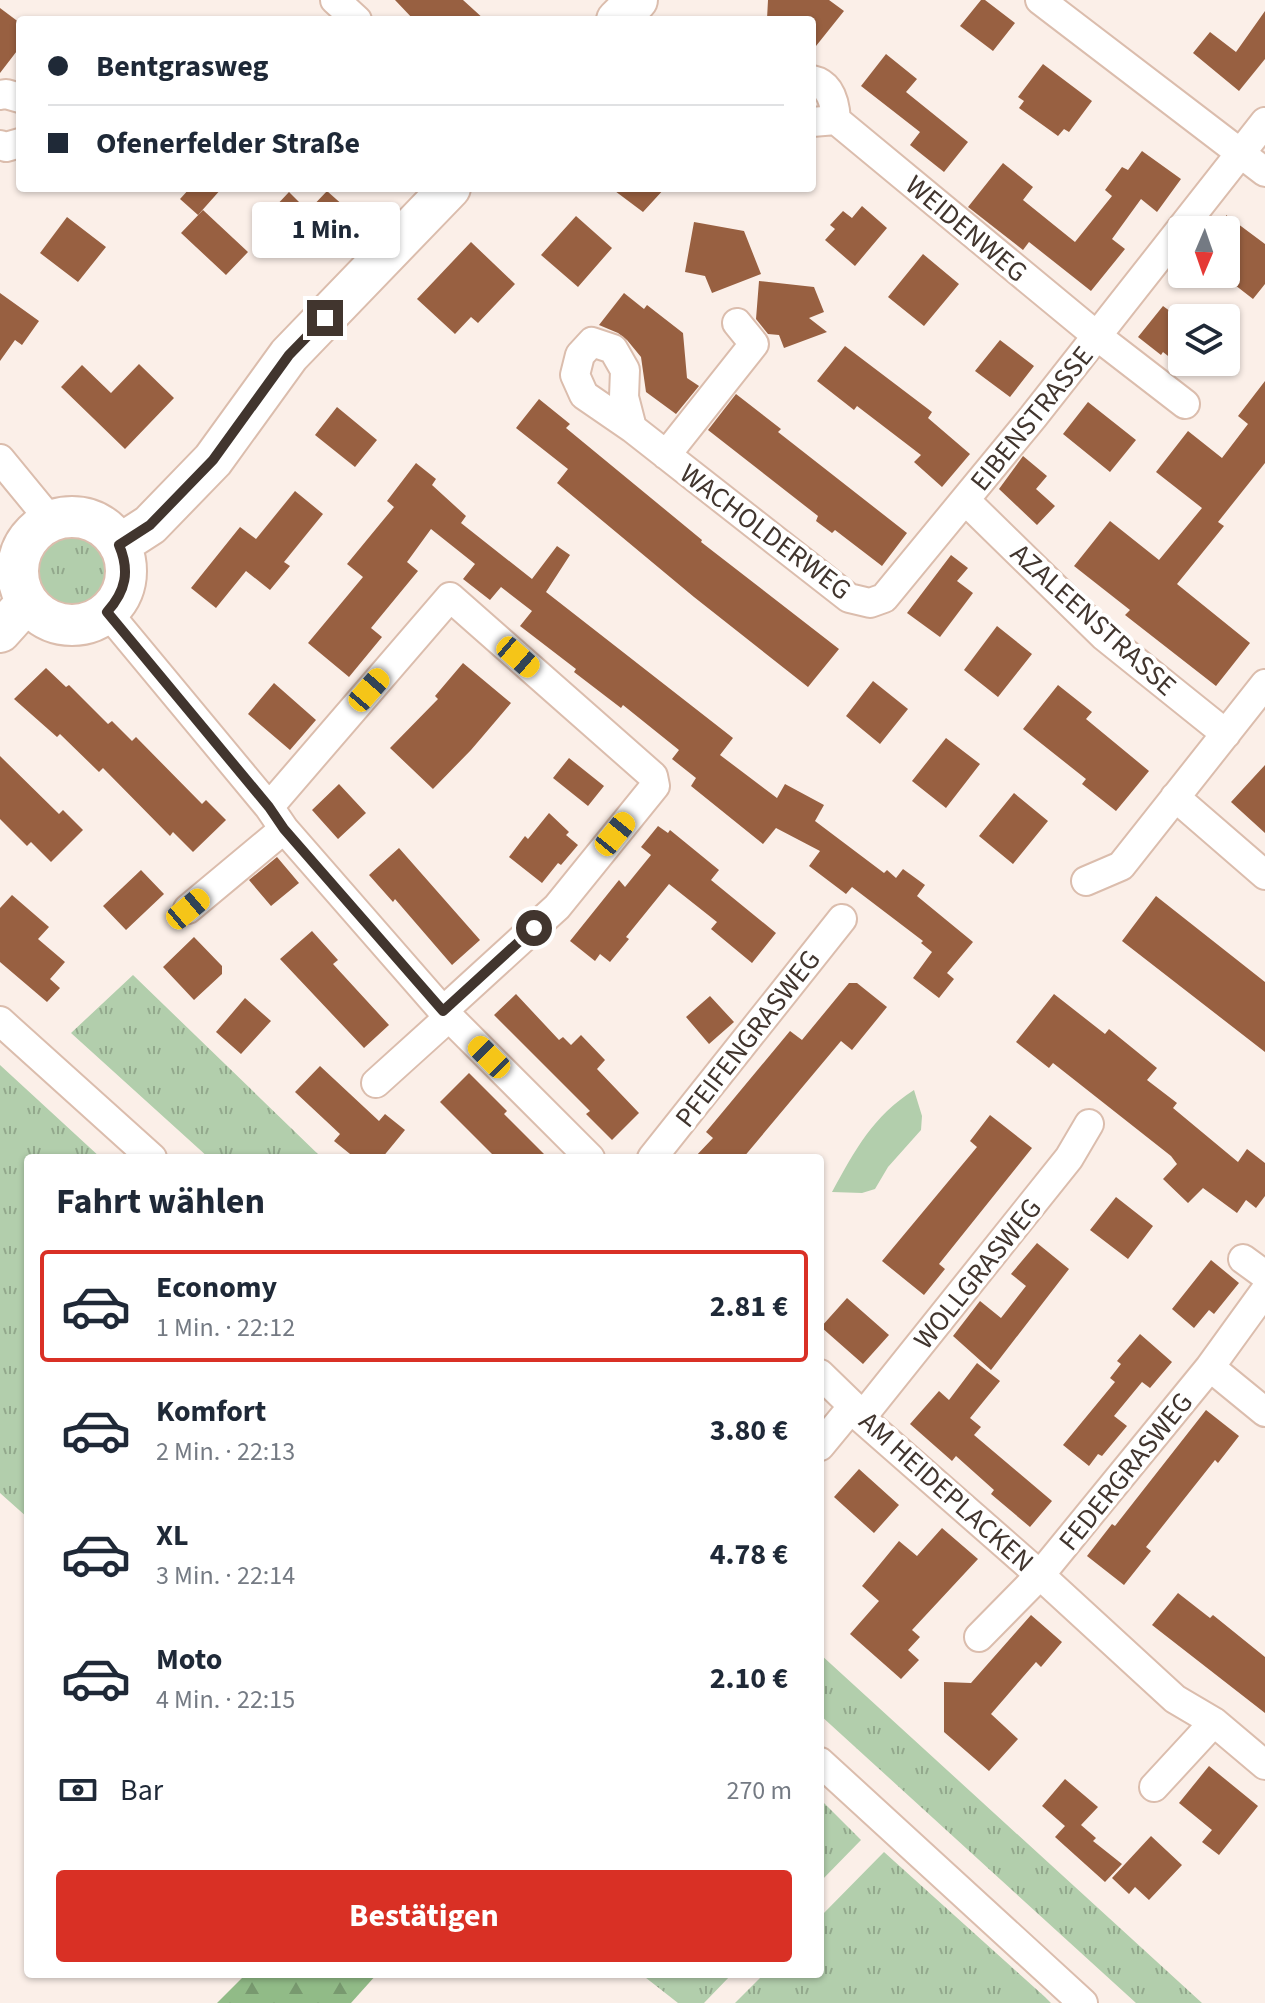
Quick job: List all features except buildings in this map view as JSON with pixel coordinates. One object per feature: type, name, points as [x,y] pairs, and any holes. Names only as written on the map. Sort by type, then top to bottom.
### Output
[{"type":"street","points":[[335,0],[353,16]]},
{"type":"street","points":[[621,16],[637,0]]},
{"type":"street","points":[[1040,0],[1265,172]]},
{"type":"street","name":"WEIDENWEG","points":[[816,81],[828,89],[835,107],[824,121],[1097,336]]},
{"type":"street","name":"EIBENSTRASSE","points":[[965,500],[1265,122]]},
{"type":"street","points":[[119,545],[150,525],[213,460],[289,355],[446,192]]},
{"type":"street","name":"WACHOLDERWEG","points":[[666,455],[754,344],[737,323]]},
{"type":"street","name":"EIBENSTRASSE","points":[[1097,336],[1185,404]]},
{"type":"street","name":"WACHOLDERWEG","points":[[632,428],[849,598],[870,603],[892,591],[965,500]]},
{"type":"street","points":[[0,459],[51,521]]},
{"type":"street","name":"AZALEENSTRASSE","points":[[965,500],[1104,636],[1226,734]]},
{"type":"street","points":[[66,517],[82,517],[97,522],[110,532],[119,545],[125,558],[126,573],[117,601],[107,612],[80,624],[65,624],[38,613],[27,602],[20,587],[20,556],[26,541],[37,529],[66,517]]},
{"type":"street","points":[[188,909],[276,818],[450,597],[653,776],[655,786],[557,907],[376,1083]]},
{"type":"street","points":[[0,632],[27,602]]},
{"type":"street","points":[[107,612],[276,818],[446,1014],[586,1154]]},
{"type":"street","points":[[1086,881],[1121,866],[1265,684]]},
{"type":"street","points":[[1175,797],[1265,875]]},
{"type":"street","name":"PFEIFENGRASWEG","points":[[655,1154],[842,919]]},
{"type":"street","points":[[0,1021],[148,1154]]},
{"type":"street","name":"WOLLGRASWEG","points":[[857,1412],[1069,1158],[1089,1124]]},
{"type":"street","name":"FEDERGRASWEG","points":[[1040,1575],[1210,1367],[1265,1291]]},
{"type":"street","name":"FEDERGRASWEG","points":[[1210,1367],[1265,1412]]},
{"type":"street","name":"AM HEIDEPLACKEN","points":[[824,1378],[857,1412],[1175,1699],[1214,1722],[1265,1765]]},
{"type":"street","name":"AM HEIDEPLACKEN","points":[[824,1442],[857,1412]]},
{"type":"street","name":"AM HEIDEPLACKEN","points":[[979,1637],[1040,1575]]},
{"type":"street","points":[[1154,1787],[1214,1722]]},
{"type":"street","points":[[824,1766],[1083,2003]]},
{"type":"green space","points":[[71,536],[96,546],[106,571],[96,596],[71,606],[46,596],[36,571],[46,546]]},
{"type":"green space","points":[[133,975],[318,1154],[205,1154],[71,1033]]},
{"type":"green space","points":[[0,1065],[97,1154],[24,1154],[24,1514],[0,1493]]},
{"type":"green space","points":[[914,1090],[922,1116],[921,1130],[888,1167],[875,1189],[862,1193],[832,1192],[857,1148],[876,1123]]},
{"type":"green space","points":[[824,1658],[1202,2003],[1136,2003],[824,1719]]},
{"type":"green space","points":[[824,1803],[861,1840],[824,1878]]},
{"type":"green space","points":[[884,1852],[1051,2003],[735,2003],[760,1978],[824,1978],[824,1913]]},
{"type":"green space","points":[[242,1978],[373,1978],[351,2003],[217,2003]]},
{"type":"green space","points":[[646,1978],[728,1978],[704,2003],[678,2003]]},
{"type":"route","points":[[325,318],[289,355],[213,460],[150,525],[119,545],[125,558],[126,573],[117,601],[107,612],[284,829],[443,1011],[534,928]]}]
